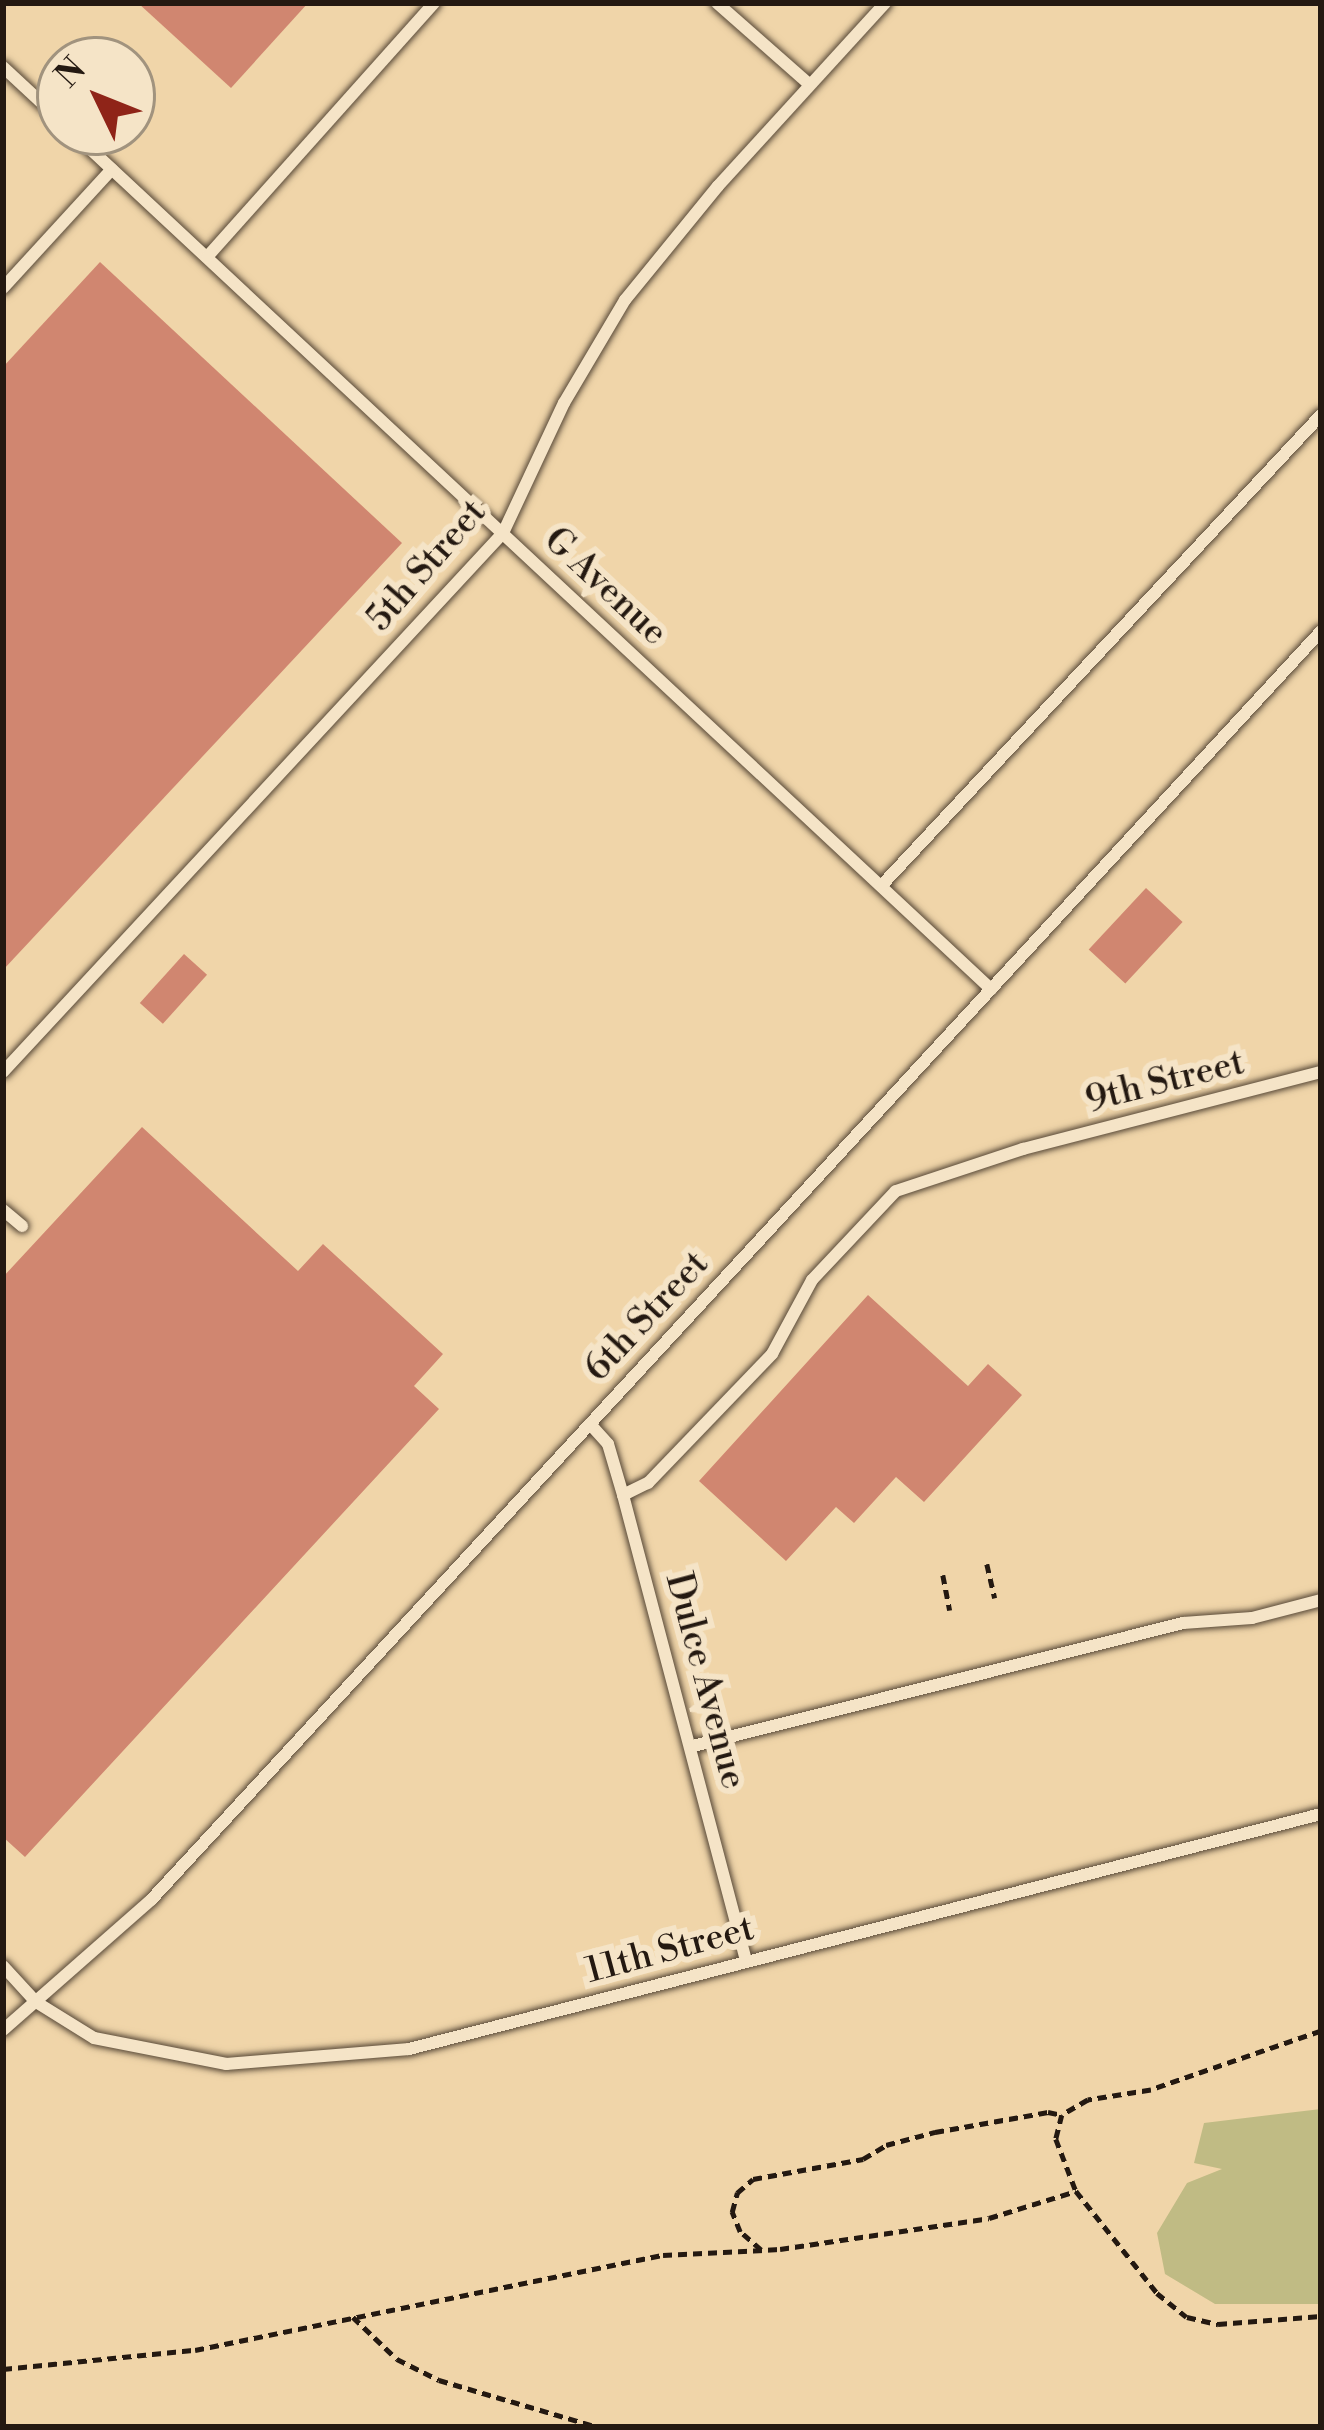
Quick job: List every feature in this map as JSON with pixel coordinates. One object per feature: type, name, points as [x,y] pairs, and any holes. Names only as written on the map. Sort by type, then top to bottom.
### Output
[{"type":"lane","points":[[207,257],[434,3]]},
{"type":"lane","points":[[718,3],[809,84]]},
{"type":"lane","name":"5th Street","points":[[3,1072],[503,533],[564,403],[625,300],[809,84],[885,3]]},
{"type":"lane","points":[[3,67],[36,98]]},
{"type":"lane","name":"G Avenue","points":[[98,156],[991,988]]},
{"type":"lane","points":[[3,287],[112,169]]},
{"type":"lane","points":[[881,886],[1321,415]]},
{"type":"lane","name":"6th Street","points":[[3,2030],[151,1900],[1321,631]]},
{"type":"lane","name":"9th Street","points":[[623,1495],[648,1483],[772,1354],[812,1280],[896,1191],[1023,1149],[1321,1072]]},
{"type":"lane","points":[[3,1210],[22,1226]]},
{"type":"lane","name":"Dulce Avenue","points":[[590,1424],[608,1444],[623,1495],[693,1746],[746,1961]]},
{"type":"lane","points":[[693,1746],[1183,1623],[1252,1618],[1321,1600]]},
{"type":"lane","name":"11th Street","points":[[3,1966],[36,2002],[94,2038],[226,2064],[409,2049],[1321,1814]]},
{"type":"path","points":[[987,1564],[995,1598]]},
{"type":"path","points":[[943,1575],[950,1610]]},
{"type":"path","points":[[761,2250],[740,2232],[732,2212],[737,2193],[753,2179],[863,2159],[886,2145],[935,2132],[1048,2112],[1062,2115],[1088,2100],[1150,2090],[1321,2031]]},
{"type":"path","points":[[1062,2115],[1056,2139],[1076,2191],[1157,2293],[1187,2317],[1218,2324],[1321,2315]]},
{"type":"path","points":[[3,2369],[195,2350],[663,2255],[761,2250],[989,2218],[1076,2191]]},
{"type":"path","points":[[353,2317],[397,2360],[439,2380],[598,2427]]},
{"type":"shaded area","points":[[1321,2109],[1321,2304],[1215,2304],[1165,2274],[1157,2233],[1187,2183],[1222,2169],[1194,2163],[1204,2123]]},
{"type":"building","points":[[138,3],[308,3],[231,88]]},
{"type":"building","points":[[100,262],[402,543],[3,970],[3,367]]},
{"type":"building","points":[[1146,888],[1183,922],[1125,984],[1089,949]]},
{"type":"building","points":[[184,954],[207,975],[163,1024],[140,1003]]},
{"type":"building","points":[[142,1127],[298,1271],[323,1244],[443,1354],[414,1386],[439,1409],[25,1857],[3,1837],[3,1277]]},
{"type":"building","points":[[868,1295],[968,1386],[988,1364],[1022,1395],[924,1502],[896,1477],[854,1523],[836,1507],[786,1561],[699,1481]]}]
